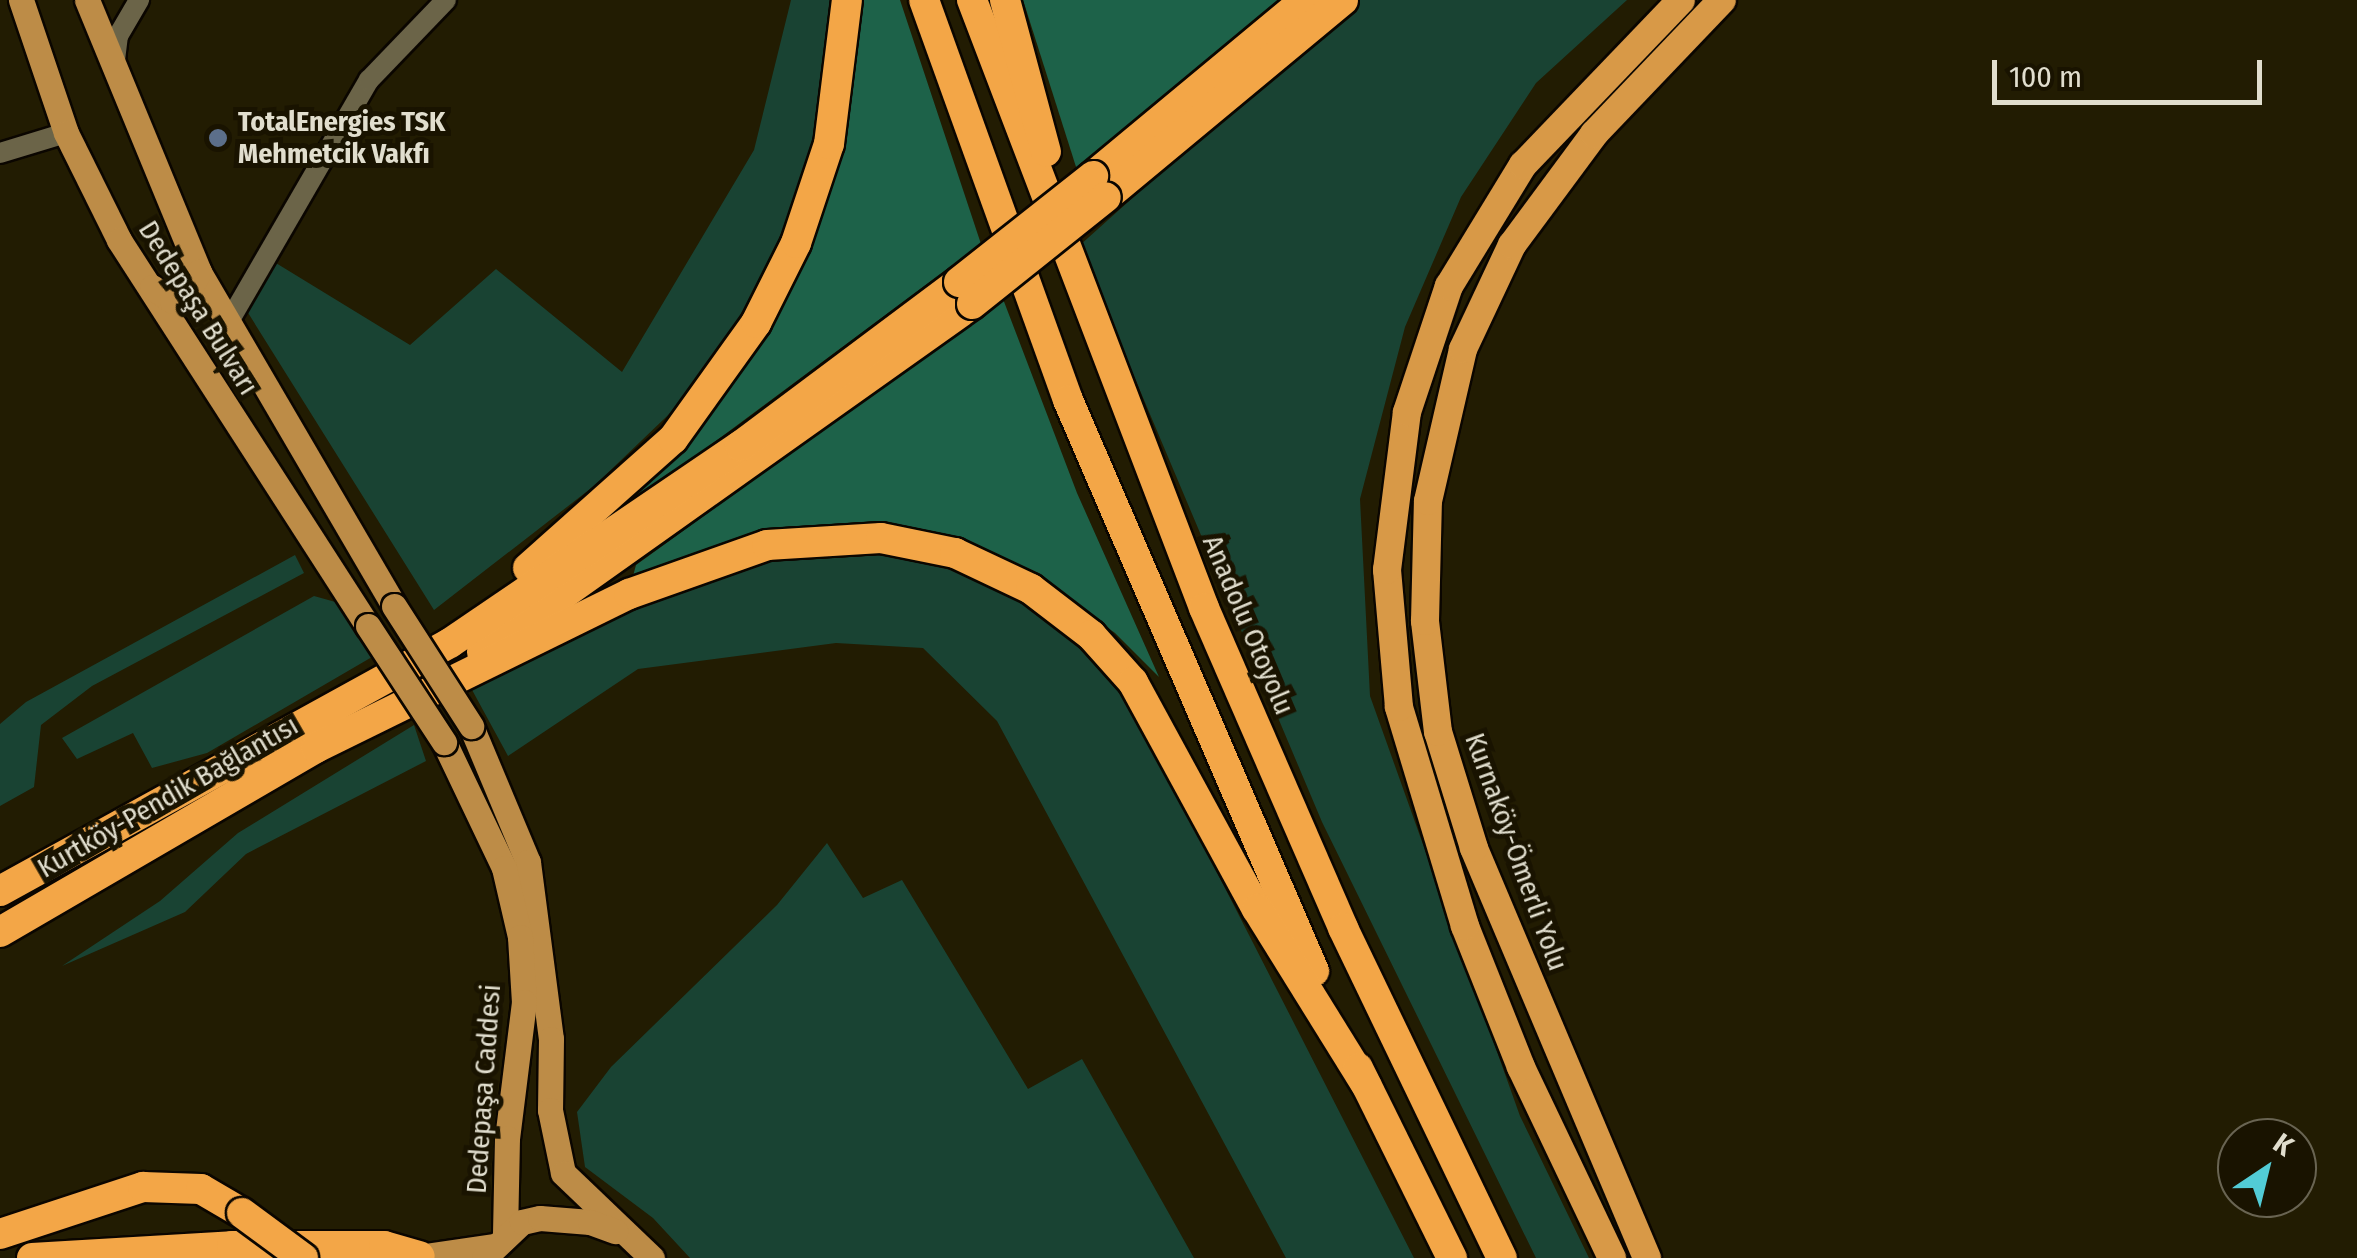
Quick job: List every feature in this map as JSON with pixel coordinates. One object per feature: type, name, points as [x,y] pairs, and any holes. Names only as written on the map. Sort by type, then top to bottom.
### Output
[{"type":"highway","points":[[346,697],[571,534],[640,473],[703,404],[756,323],[796,243],[829,144],[847,0]]},
{"type":"highway","points":[[924,0],[1068,400],[1366,1085],[1452,1258]]},
{"type":"highway","name":"Anadolu Otoyolu","points":[[972,0],[1197,590],[1343,928],[1502,1258]]},
{"type":"highway","points":[[1004,0],[1077,281]]},
{"type":"highway","points":[[1100,186],[1306,0]]},
{"type":"highway","points":[[370,724],[688,512],[1100,186],[1343,0]]},
{"type":"highway","points":[[1612,1258],[1520,1067],[1465,926],[1399,707],[1387,570],[1407,412],[1448,286],[1522,165],[1562,117],[1680,0]]},
{"type":"highway","name":"Kurnaköy-Ömerli Yolu","points":[[1648,1258],[1480,866],[1438,732],[1424,621],[1428,500],[1463,349],[1512,245],[1594,134],[1722,0]]},
{"type":"highway","points":[[346,697],[466,632],[966,293]]},
{"type":"highway","points":[[370,724],[628,594],[730,554],[840,537],[955,554],[1061,610],[1133,682],[1257,908],[1366,1085]]},
{"type":"highway","name":"Kurtköy-Pendik Bağlantısı","points":[[0,891],[346,697]]},
{"type":"highway","name":"Kurtköy-Pendik Bağlantısı","points":[[0,932],[316,748],[370,724]]},
{"type":"highway","points":[[0,1234],[143,1186],[201,1189],[242,1213],[303,1258]]},
{"type":"highway","points":[[32,1258],[232,1246],[384,1246],[415,1257]]},
{"type":"main road","name":"Dedepaşa Bulvarı","points":[[21,0],[66,133],[147,283],[368,626]]},
{"type":"main road","name":"Dedepaşa Bulvarı","points":[[87,0],[199,272],[394,606],[471,726],[528,862],[552,1038],[554,1146],[576,1190],[633,1240]]},
{"type":"main road","points":[[147,283],[172,301],[184,300],[199,272]]},
{"type":"main road","name":"Dedepaşa Caddesi","points":[[368,626],[444,742],[504,868],[520,937],[524,1002],[494,1246]]},
{"type":"main road","points":[[415,1257],[494,1246],[522,1222],[559,1218],[590,1222],[633,1240],[652,1258]]},
{"type":"street","points":[[113,70],[118,36],[139,0]]},
{"type":"street","points":[[228,323],[369,80],[446,0]]},
{"type":"street","points":[[0,153],[66,133]]},
{"type":"green space","points":[[791,0],[835,0],[827,98],[805,191],[750,307],[687,397],[594,486],[434,610],[245,308],[271,260],[410,345],[496,269],[622,372],[754,150]]},
{"type":"green space","points":[[857,0],[900,0],[981,244],[588,536],[697,427],[761,336],[834,161],[851,89]]},
{"type":"green space","points":[[1023,0],[1280,0],[1077,170]]},
{"type":"green space","points":[[1353,0],[1627,0],[1536,83],[1461,197],[1405,327],[1360,499],[1370,696],[1520,1116],[1589,1258],[1536,1258],[1322,822],[1079,246]]},
{"type":"green space","points":[[1003,299],[1077,493],[1159,677],[1115,633],[1038,577],[954,539],[849,525],[802,527],[742,538],[633,576],[636,565]]},
{"type":"green space","points":[[892,548],[987,583],[1034,610],[1086,651],[1133,708],[1414,1258],[1286,1258],[997,721],[923,648],[836,643],[638,669],[508,756],[471,688],[666,588],[772,555]]},
{"type":"green space","points":[[295,555],[304,573],[92,686],[41,725],[34,787],[0,806],[0,724],[26,702]]},
{"type":"green space","points":[[314,596],[339,603],[372,657],[207,753],[152,768],[133,733],[77,759],[62,738]]},
{"type":"green space","points":[[414,725],[426,761],[246,854],[185,912],[62,966],[160,901],[238,833]]},
{"type":"green space","points":[[827,843],[863,898],[902,880],[1028,1089],[1082,1059],[1194,1258],[690,1258],[653,1218],[585,1167],[577,1112],[611,1067],[777,905]]},
{"type":"place","name":"TotalEnergies TSK Mehmetcik Vakfı","points":[[218,138]]}]
